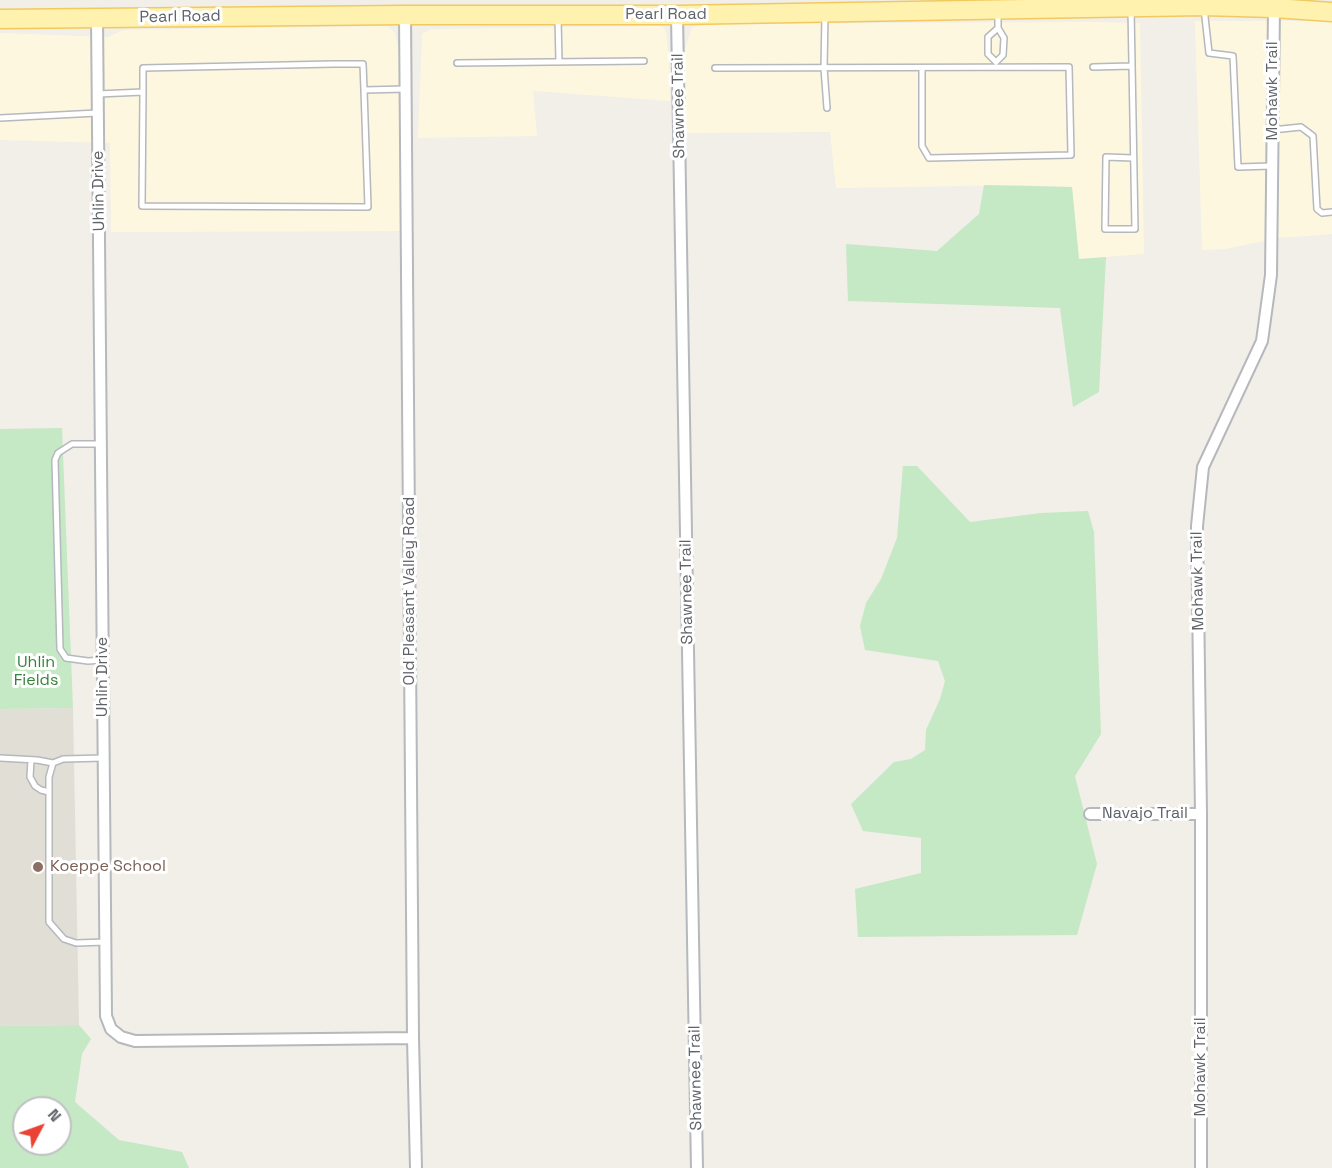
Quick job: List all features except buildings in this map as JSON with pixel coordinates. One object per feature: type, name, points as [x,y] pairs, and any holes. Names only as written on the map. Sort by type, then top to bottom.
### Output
[{"type":"main road","name":"Pearl Road","points":[[0,19],[825,14],[998,19],[1131,8],[1203,6],[1332,12]]},
{"type":"street","name":"Mohawk Trail","points":[[1201,1168],[1201,814],[1197,526],[1203,467],[1262,341],[1271,275],[1274,8]]},
{"type":"street","name":"Old Pleasant Valley Road","points":[[405,15],[416,1168]]},
{"type":"street","name":"Shawnee Trail","points":[[677,15],[698,1168]]},
{"type":"street","name":"Uhlin Drive","points":[[97,18],[106,1016],[111,1029],[121,1037],[135,1041],[413,1038]]},
{"type":"street","name":"Navajo Trail","points":[[1090,814],[1201,814]]},
{"type":"lane","points":[[1203,6],[1209,53],[1233,56],[1238,167],[1273,166]]},
{"type":"lane","points":[[1131,8],[1135,229],[1105,230],[1106,157],[1133,158]]},
{"type":"lane","points":[[825,14],[824,68],[827,108]]},
{"type":"lane","points":[[558,15],[559,62]]},
{"type":"lane","points":[[995,65],[1003,55],[1004,38],[998,19]]},
{"type":"lane","points":[[995,65],[988,54],[988,38],[998,19]]},
{"type":"lane","points":[[457,63],[644,61]]},
{"type":"lane","points":[[363,64],[368,207],[142,206],[143,92],[143,68],[363,64]]},
{"type":"lane","points":[[715,68],[922,68],[995,65],[1069,67],[1071,154],[929,158],[922,147],[922,68]]},
{"type":"lane","points":[[1093,68],[1132,66]]},
{"type":"lane","points":[[364,90],[406,89]]},
{"type":"lane","points":[[98,94],[143,92]]},
{"type":"lane","points":[[0,118],[98,113]]},
{"type":"lane","points":[[1272,130],[1301,127],[1312,136],[1317,209],[1322,213],[1332,212]]},
{"type":"lane","points":[[101,444],[72,444],[58,453],[55,460],[60,649],[66,658],[88,661],[103,660]]},
{"type":"lane","points":[[0,758],[53,763],[63,759],[104,758]]},
{"type":"lane","points":[[31,760],[30,777],[35,786],[49,792]]},
{"type":"lane","points":[[53,763],[49,777],[49,922],[64,939],[76,943],[106,942]]},
{"type":"shaded area","points":[[1195,21],[1332,21],[1332,234],[1278,238],[1225,249],[1202,250]]},
{"type":"shaded area","points":[[1140,23],[1144,254],[1079,259],[1072,187],[1018,185],[836,188],[830,132],[685,133],[683,55],[692,27],[711,24]]},
{"type":"shaded area","points":[[387,26],[395,33],[400,57],[414,231],[111,232],[110,143],[0,140],[0,33],[109,37],[123,30]]},
{"type":"shaded area","points":[[661,26],[666,30],[670,101],[533,91],[537,136],[418,138],[422,34],[431,29]]},
{"type":"shaded area","name":"Koeppe School","points":[[73,708],[79,1025],[0,1026],[0,709]]},
{"type":"green space","points":[[984,185],[1072,187],[1079,259],[1106,257],[1099,392],[1073,407],[1060,308],[848,301],[846,244],[937,251],[979,214]]},
{"type":"green space","name":"Uhlin Fields","points":[[62,428],[73,708],[0,709],[0,429]]},
{"type":"green space","points":[[903,466],[917,466],[970,522],[1041,513],[1088,511],[1094,532],[1101,734],[1075,776],[1097,864],[1077,935],[858,937],[855,889],[921,873],[921,838],[863,831],[851,804],[894,762],[911,759],[925,750],[926,730],[940,699],[945,681],[938,661],[865,650],[860,626],[866,603],[881,579],[897,538]]},
{"type":"green space","points":[[79,1025],[91,1039],[82,1054],[75,1102],[119,1140],[182,1152],[189,1168],[0,1168],[0,1026]]},
{"type":"place","name":"Koeppe School","points":[[38,867]]}]
